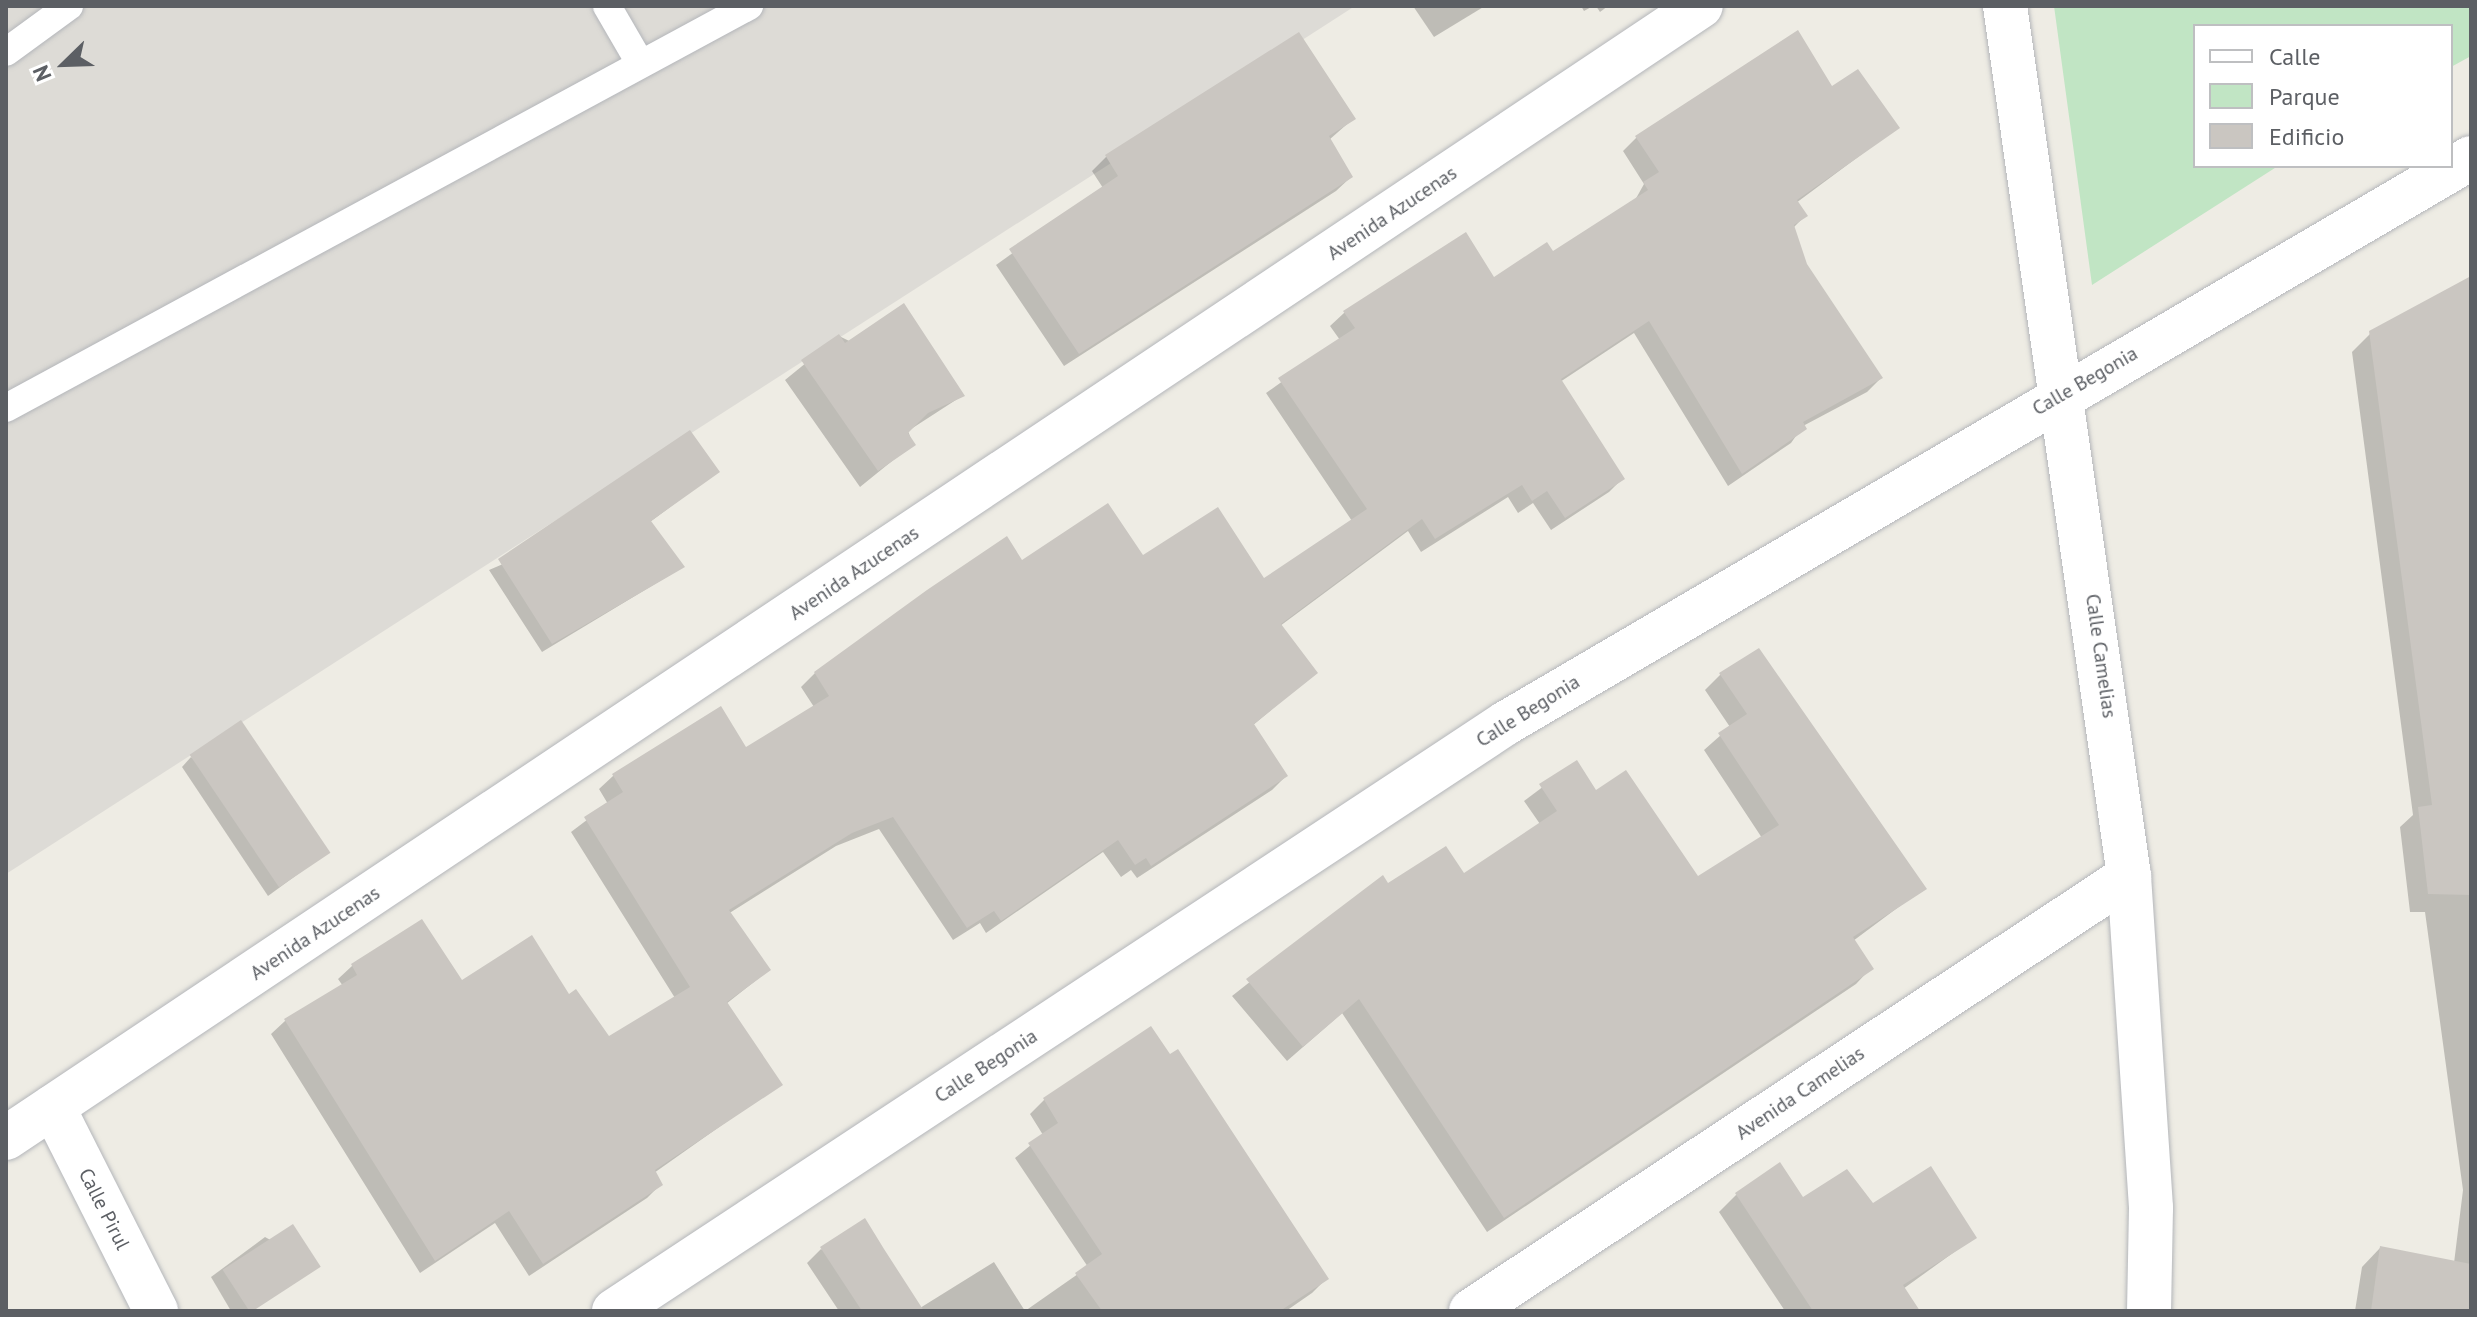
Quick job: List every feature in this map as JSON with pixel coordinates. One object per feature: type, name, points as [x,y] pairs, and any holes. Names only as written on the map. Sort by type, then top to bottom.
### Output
[{"type":"street","name":"Avenida Azucenas","points":[[6,1138],[1701,6]]},
{"type":"street","name":"Calle Camelias","points":[[2005,6],[2057,397],[2095,603],[2129,876],[2151,1208],[2149,1311]]},
{"type":"street","name":"Calle Begonia","points":[[614,1311],[1506,723],[2057,397],[2471,158]]},
{"type":"street","name":"Avenida Camelias","points":[[1471,1311],[2129,876]]},
{"type":"street","name":"Calle Pirul","points":[[53,1107],[156,1311]]},
{"type":"lane","points":[[6,52],[69,6]]},
{"type":"lane","points":[[607,6],[640,63]]},
{"type":"lane","points":[[10,398],[749,6]]},
{"type":"shaded area","points":[[6,6],[1355,6],[6,874]]},
{"type":"green space","points":[[2054,6],[2471,6],[2471,56],[2453,66],[2453,24],[2193,24],[2193,168],[2275,168],[2092,285]]},
{"type":"building","points":[[1798,30],[1832,86],[1858,69],[1900,128],[1797,200],[1808,216],[1794,225],[1807,264],[1883,378],[1803,422],[1807,429],[1742,474],[1649,321],[1561,379],[1625,479],[1565,518],[1547,491],[1532,501],[1522,485],[1435,539],[1422,519],[1281,624],[1318,673],[1254,724],[1288,776],[1151,866],[1146,858],[1135,865],[1118,840],[1001,921],[994,911],[967,928],[893,817],[852,833],[729,910],[771,970],[727,1002],[783,1085],[655,1170],[663,1185],[543,1264],[509,1211],[435,1261],[284,1019],[357,975],[351,964],[422,919],[462,980],[532,935],[569,994],[576,989],[609,1036],[690,987],[584,817],[623,792],[612,774],[721,706],[746,747],[829,696],[814,672],[1007,536],[1022,560],[1108,503],[1143,555],[1218,507],[1264,578],[1367,509],[1278,378],[1355,328],[1343,311],[1466,232],[1494,277],[1547,242],[1553,251],[1648,190],[1643,182],[1659,172],[1635,136]]},
{"type":"building","points":[[1299,32],[1356,119],[1329,136],[1353,177],[1079,354],[1009,249],[1118,176],[1105,155]]},
{"type":"building","points":[[2471,276],[2471,895],[2428,894],[2418,807],[2432,805],[2369,331]]},
{"type":"building","points":[[904,303],[965,396],[928,413],[908,433],[916,445],[878,471],[801,360],[839,334],[845,343]]},
{"type":"building","points":[[690,430],[720,472],[651,521],[685,567],[552,644],[498,559]]},
{"type":"building","points":[[1759,648],[1927,889],[1853,937],[1874,969],[1504,1218],[1359,999],[1303,1047],[1246,979],[1383,875],[1388,883],[1446,846],[1464,873],[1557,811],[1539,784],[1577,760],[1596,790],[1626,770],[1698,876],[1779,825],[1718,733],[1747,714],[1719,673]]},
{"type":"building","points":[[241,720],[330,853],[279,887],[190,755]]},
{"type":"building","points":[[1151,1026],[1170,1054],[1178,1049],[1329,1279],[1280,1311],[1102,1311],[1075,1273],[1102,1254],[1028,1143],[1058,1123],[1043,1098]]},
{"type":"building","points":[[1780,1162],[1803,1197],[1847,1169],[1873,1203],[1931,1166],[1977,1238],[1903,1285],[1920,1311],[1813,1311],[1735,1193]]},
{"type":"building","points":[[865,1218],[924,1311],[862,1311],[820,1247]]},
{"type":"building","points":[[293,1224],[321,1267],[253,1311],[249,1311],[223,1270]]},
{"type":"building","points":[[2380,1246],[2471,1264],[2471,1311],[2371,1311]]}]
